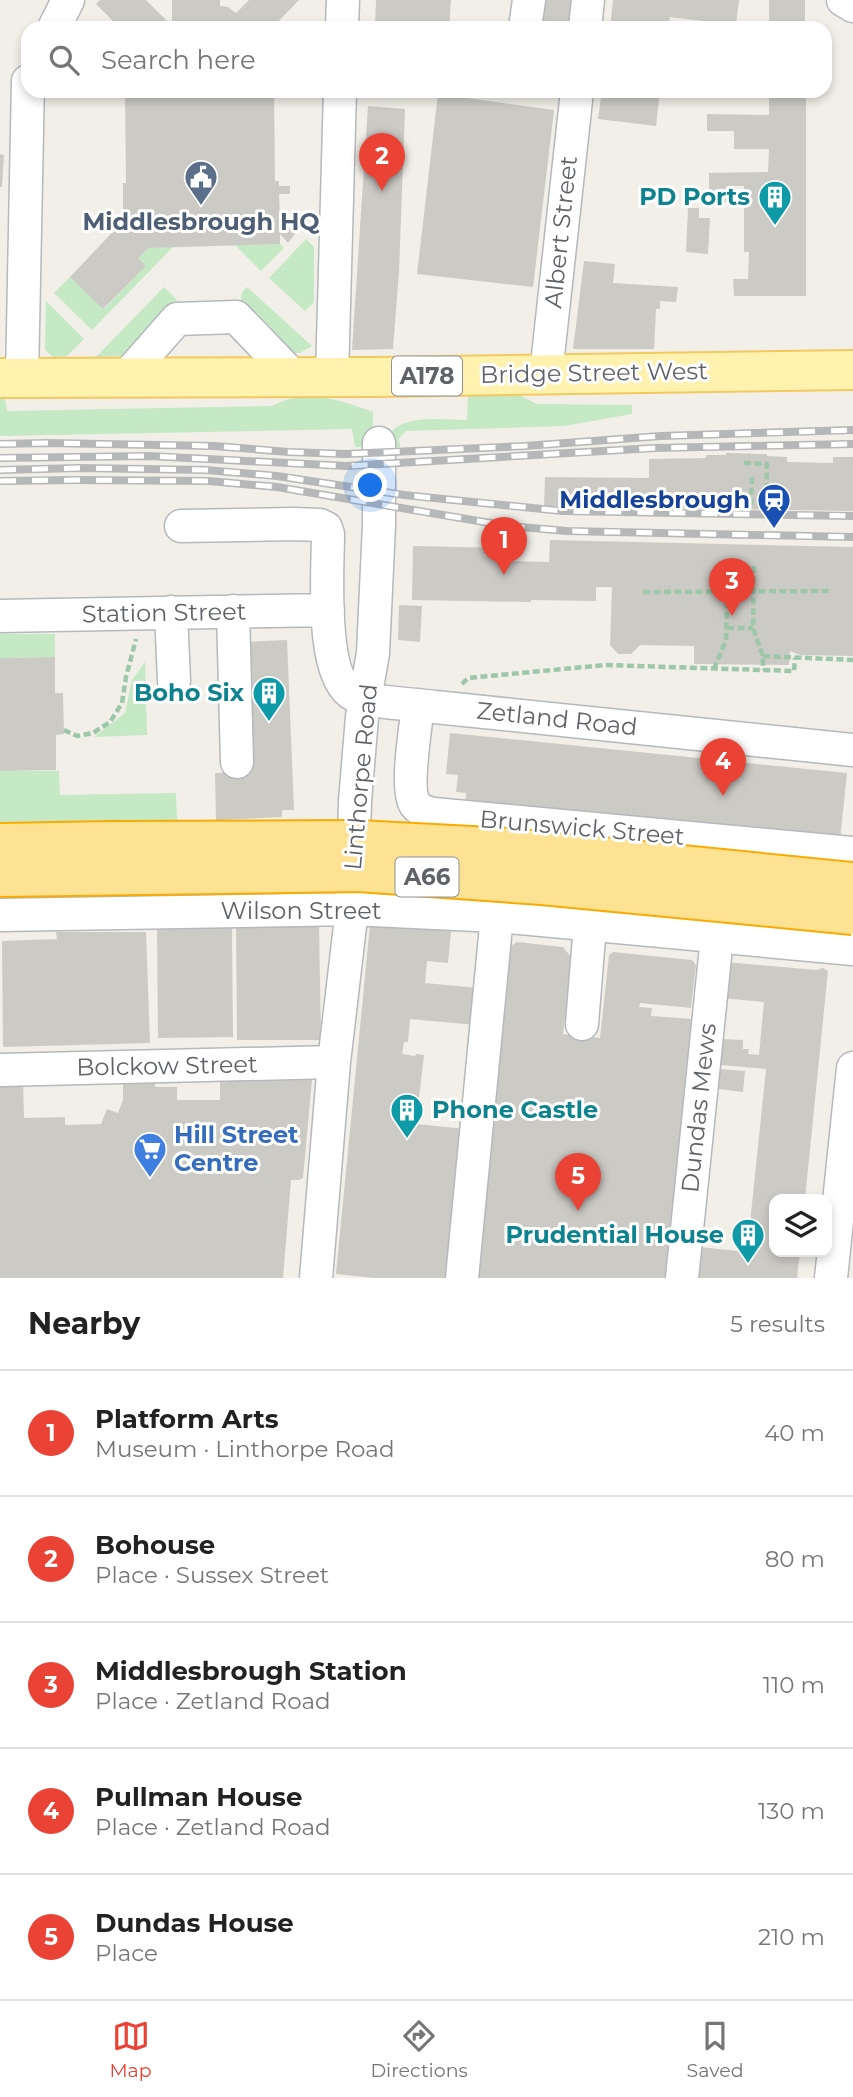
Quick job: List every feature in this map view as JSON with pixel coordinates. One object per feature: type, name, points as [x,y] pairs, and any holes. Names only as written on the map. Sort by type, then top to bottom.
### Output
[{"type":"highway","name":"A66","points":[[0,843],[359,840],[510,848],[853,881]]},
{"type":"highway","name":"A66","points":[[0,877],[359,872],[542,885],[853,915]]},
{"type":"main road","name":"Bridge Street West","points":[[11,378],[853,370]]},
{"type":"street","points":[[58,21],[68,0]]},
{"type":"street","points":[[342,0],[342,21]]},
{"type":"street","points":[[526,21],[529,0]]},
{"type":"street","points":[[586,21],[589,0]]},
{"type":"street","points":[[843,0],[853,6]]},
{"type":"street","points":[[11,378],[27,154],[28,98]]},
{"type":"street","points":[[332,376],[340,98]]},
{"type":"street","name":"Albert Street","points":[[546,374],[573,98]]},
{"type":"street","points":[[126,377],[177,319],[236,317],[292,376]]},
{"type":"street","name":"Linthorpe Road","points":[[316,1278],[334,1062],[352,909],[355,801],[362,717],[373,653],[379,524],[379,443]]},
{"type":"street","name":"Zetland Road","points":[[181,526],[294,524],[320,525],[326,528],[331,653],[338,678],[354,695],[427,706],[853,750]]},
{"type":"street","name":"Station Street","points":[[0,616],[328,610]]},
{"type":"street","points":[[233,611],[237,762]]},
{"type":"street","points":[[172,612],[174,681]]},
{"type":"street","name":"Brunswick Street","points":[[427,706],[410,788],[416,805],[422,811],[853,853]]},
{"type":"street","name":"Wilson Street","points":[[0,915],[352,909],[497,916],[853,949]]},
{"type":"street","points":[[463,1278],[497,916]]},
{"type":"street","points":[[582,1024],[590,925]]},
{"type":"street","name":"Dundas Mews","points":[[682,1278],[717,937]]},
{"type":"street","name":"Bolckow Street","points":[[0,1070],[334,1062]]},
{"type":"street","points":[[831,1278],[853,1068]]},
{"type":"path","points":[[744,463],[766,464],[766,506]]},
{"type":"path","points":[[751,505],[752,477]]},
{"type":"path","points":[[714,669],[726,640],[728,565]]},
{"type":"path","points":[[754,566],[753,628],[763,656],[763,670]]},
{"type":"path","points":[[728,584],[741,584]]},
{"type":"path","points":[[643,592],[829,591]]},
{"type":"path","points":[[64,730],[77,736],[93,733],[110,722],[122,704],[136,641],[134,613]]},
{"type":"path","points":[[727,628],[753,628]]},
{"type":"path","points":[[763,656],[853,660]]},
{"type":"path","points":[[427,706],[468,678],[605,665],[794,671],[795,658]]},
{"type":"green space","points":[[306,239],[314,247],[314,302],[305,311],[269,278]]},
{"type":"green space","points":[[280,244],[284,248],[261,271],[235,245]]},
{"type":"green space","points":[[173,247],[92,330],[54,293],[70,277],[104,309],[146,266],[138,258],[149,248]]},
{"type":"green space","points":[[164,287],[177,300],[123,356],[96,357]]},
{"type":"green space","points":[[247,287],[312,346],[300,353],[292,353],[266,330],[243,306],[241,295]]},
{"type":"green space","points":[[46,301],[84,339],[67,356],[53,357],[45,350]]},
{"type":"green space","points":[[468,395],[519,395],[537,404],[632,405],[632,414],[564,426],[406,431],[399,438],[400,447],[387,447],[389,436],[403,424],[424,419],[467,420]]},
{"type":"green space","points":[[5,397],[7,411],[272,406],[297,398],[323,398],[373,412],[373,447],[355,447],[352,429],[0,436],[0,398]]},
{"type":"green space","points":[[0,634],[55,634],[55,657],[0,658]]},
{"type":"green space","points":[[145,662],[147,735],[94,737],[125,713],[132,680]]},
{"type":"green space","points":[[0,771],[59,771],[60,795],[176,793],[177,820],[0,822]]},
{"type":"building","points":[[100,0],[146,0],[167,21],[113,21],[96,4]]},
{"type":"building","points":[[172,0],[220,0],[220,6],[228,7],[236,13],[249,0],[299,0],[279,21],[172,21]]},
{"type":"building","points":[[376,0],[451,0],[450,21],[375,21]]},
{"type":"building","points":[[522,0],[573,0],[570,21],[520,21]]},
{"type":"building","points":[[613,0],[739,0],[736,21],[670,17],[669,21],[611,21]]},
{"type":"building","points":[[769,0],[805,0],[805,21],[769,21]]},
{"type":"building","name":"Middlesbrough HQ","points":[[125,98],[274,98],[275,181],[279,181],[279,186],[290,186],[290,194],[279,194],[280,219],[295,234],[288,243],[280,234],[280,244],[149,248],[138,258],[146,266],[103,309],[70,277],[123,221],[123,183],[126,183]]},
{"type":"building","points":[[438,98],[467,98],[554,110],[533,287],[417,274]]},
{"type":"building","points":[[601,98],[659,98],[656,126],[598,119]]},
{"type":"building","name":"PD Ports","points":[[769,98],[806,98],[806,296],[734,296],[733,279],[748,279],[749,252],[744,252],[744,186],[727,186],[727,202],[719,202],[709,197],[709,173],[768,172],[769,149],[734,149],[734,131],[707,131],[707,114],[769,115]]},
{"type":"building","points":[[368,106],[405,109],[399,272],[393,349],[352,350]]},
{"type":"building","points":[[0,154],[4,155],[2,187],[0,187]]},
{"type":"building","points":[[688,208],[699,208],[699,218],[710,218],[708,254],[686,252]]},
{"type":"building","points":[[584,261],[615,264],[613,283],[678,287],[676,302],[660,301],[660,309],[656,309],[654,349],[573,349]]},
{"type":"building","points":[[767,454],[787,457],[787,462],[833,463],[833,457],[853,457],[853,511],[544,506],[545,477],[649,478],[649,459],[706,458],[706,455]]},
{"type":"building","points":[[550,540],[853,547],[853,656],[800,655],[790,651],[789,665],[694,664],[694,646],[640,645],[631,654],[618,654],[610,645],[612,587],[596,587],[596,601],[412,600],[413,546],[507,548],[507,561],[549,562]]},
{"type":"building","points":[[399,605],[422,606],[420,642],[398,640]]},
{"type":"building","name":"Boho Six","points":[[287,640],[294,810],[282,810],[282,817],[216,820],[215,773],[249,772],[244,642]]},
{"type":"building","points":[[55,657],[55,693],[63,693],[64,734],[56,735],[56,770],[0,771],[0,658]]},
{"type":"building","points":[[450,733],[847,773],[840,840],[465,806],[466,793],[456,792],[458,775],[446,774]]},
{"type":"building","points":[[232,925],[233,1037],[158,1038],[157,926]]},
{"type":"building","points":[[319,925],[321,1040],[237,1040],[236,926]]},
{"type":"building","points":[[370,925],[451,931],[448,963],[427,961],[425,983],[479,988],[476,1025],[410,1019],[408,1042],[404,1042],[402,1054],[424,1055],[416,1124],[466,1129],[450,1278],[375,1278],[336,1274]]},
{"type":"building","points":[[56,932],[146,932],[150,1043],[3,1047],[2,941],[57,939]]},
{"type":"building","points":[[517,942],[563,947],[572,958],[563,1034],[600,1038],[609,955],[613,952],[692,960],[696,965],[691,1008],[640,1003],[639,1007],[652,1008],[651,1016],[693,1019],[667,1278],[475,1278],[504,950]]},
{"type":"building","points":[[725,962],[817,970],[823,968],[828,971],[806,1194],[769,1194],[769,1257],[799,1257],[797,1278],[697,1278],[700,1247],[747,1252],[766,1069],[720,1065],[722,1039],[743,1040],[743,1049],[749,1049],[748,1054],[759,1055],[764,1002],[722,998]]},
{"type":"building","points":[[720,1069],[745,1071],[743,1092],[718,1089]]},
{"type":"building","name":"Hill Street Centre","points":[[312,1080],[303,1178],[291,1180],[283,1278],[0,1278],[0,1083],[23,1082],[24,1118],[65,1117],[65,1125],[101,1124],[107,1109],[118,1113],[123,1100],[123,1081],[155,1081],[155,1087],[177,1087],[177,1100],[220,1100],[220,1081]]},
{"type":"railway","points":[[0,444],[214,446],[346,454],[525,446],[661,436],[853,430]]},
{"type":"railway","points":[[0,458],[149,456],[346,466],[655,448],[853,444]]},
{"type":"railway","points":[[0,470],[206,470],[277,476],[404,495],[562,511],[853,516]]},
{"type":"railway","points":[[0,481],[209,481],[277,487],[508,526],[567,531],[853,537]]},
{"type":"place","name":"Bohouse","points":[[382,191]]},
{"type":"place","name":"Middlesbrough HQ","points":[[201,207]]},
{"type":"place","name":"PD Ports","points":[[775,227]]},
{"type":"place","name":"Middlesbrough","points":[[774,530]]},
{"type":"place","name":"Platform Arts","points":[[504,575]]},
{"type":"place","name":"Middlesbrough Station","points":[[732,616]]},
{"type":"place","name":"Boho Six","points":[[269,723]]},
{"type":"place","name":"Pullman House","points":[[723,796]]},
{"type":"place","name":"Phone Castle","points":[[407,1140]]},
{"type":"place","name":"Hill Street Centre","points":[[150,1179]]},
{"type":"place","name":"Dundas House","points":[[578,1211]]},
{"type":"place","name":"Prudential House","points":[[748,1265]]}]
